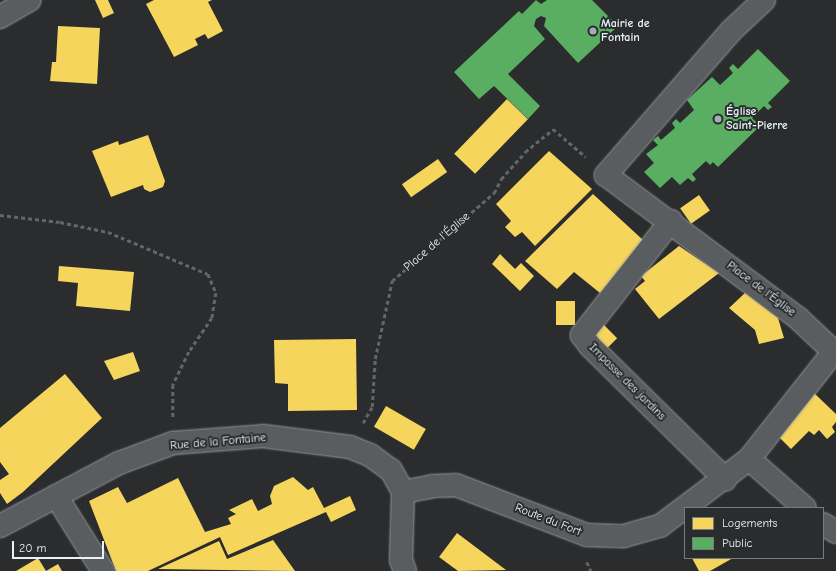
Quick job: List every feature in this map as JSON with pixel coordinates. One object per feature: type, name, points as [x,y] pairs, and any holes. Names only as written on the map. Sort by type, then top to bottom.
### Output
[{"type":"street","points":[[0,17],[29,0]]},
{"type":"street","points":[[606,175],[731,31],[764,0]]},
{"type":"street","name":"Place de l'Église","points":[[606,175],[671,221],[799,319],[835,351]]},
{"type":"street","name":"Impasse des jardins","points":[[671,221],[582,335],[590,346],[725,479]]},
{"type":"street","name":"Route du Fort","points":[[686,507],[725,479],[749,459],[835,351]]},
{"type":"street","name":"Rue de la Fontaine","points":[[0,526],[119,463],[173,443],[263,436],[350,447],[370,456],[391,470],[403,492]]},
{"type":"street","points":[[749,459],[804,507]]},
{"type":"street","name":"Route du Fort","points":[[403,492],[433,486],[456,485],[587,535],[624,536],[660,526],[684,509]]},
{"type":"street","points":[[403,492],[401,560],[405,571]]},
{"type":"street","points":[[56,496],[103,571]]},
{"type":"street","points":[[824,525],[836,532]]},
{"type":"path","name":"Place de l'Église","points":[[350,447],[372,407],[375,359],[392,281],[494,193],[501,179],[525,152],[553,129],[606,175]]},
{"type":"path","points":[[0,215],[60,222],[108,232],[208,274],[216,293],[212,318],[189,352],[173,385],[173,443]]},
{"type":"building: Logements","points":[[95,0],[108,0],[114,13],[103,18]]},
{"type":"building: Logements","points":[[154,0],[212,0],[208,2],[223,31],[208,39],[205,34],[195,39],[198,45],[174,57],[146,4]]},
{"type":"building: Logements","points":[[58,26],[100,28],[97,84],[50,81],[52,62],[56,62]]},
{"type":"building: Logements","points":[[507,99],[528,119],[475,174],[454,154]]},
{"type":"building: Logements","points":[[148,135],[165,181],[163,187],[150,192],[144,189],[143,185],[111,197],[92,151],[118,141],[119,145]]},
{"type":"building: Logements","points":[[549,151],[592,189],[535,246],[522,232],[515,237],[505,227],[511,221],[496,204]]},
{"type":"building: Logements","points":[[438,159],[447,172],[411,197],[402,184]]},
{"type":"building: Logements","points":[[593,194],[643,240],[600,293],[574,272],[557,289],[525,261]]},
{"type":"building: Logements","points":[[699,195],[710,211],[691,224],[680,208]]},
{"type":"building: Logements","points":[[679,246],[719,273],[659,319],[635,289],[645,281],[641,276]]},
{"type":"building: Logements","points":[[500,254],[515,269],[521,263],[534,276],[520,291],[492,264]]},
{"type":"building: Logements","points":[[59,266],[134,272],[130,311],[76,306],[78,283],[58,281]]},
{"type":"building: Logements","points":[[745,293],[778,318],[784,338],[759,344],[755,330],[729,308]]},
{"type":"building: Logements","points":[[556,301],[575,301],[575,325],[556,325]]},
{"type":"building: Logements","points":[[603,324],[617,338],[606,349],[592,335]]},
{"type":"building: Logements","points":[[356,339],[357,410],[288,411],[288,384],[275,383],[274,340]]},
{"type":"building: Logements","points":[[133,352],[140,371],[114,380],[104,361]]},
{"type":"building: Logements","points":[[65,374],[102,418],[23,492],[7,504],[0,493],[0,480],[9,474],[0,462],[0,428]]},
{"type":"building: Logements","points":[[814,393],[836,414],[836,422],[832,427],[835,432],[827,439],[819,430],[814,435],[809,431],[791,449],[776,434]]},
{"type":"building: Logements","points":[[386,406],[426,429],[414,450],[374,427]]},
{"type":"building: Logements","points":[[293,477],[308,490],[313,487],[324,508],[350,496],[356,510],[331,522],[326,512],[228,555],[220,537],[148,571],[116,571],[89,501],[118,487],[127,503],[178,478],[205,532],[231,524],[228,518],[236,514],[229,510],[252,499],[258,511],[272,504],[270,496],[274,486]]},
{"type":"building: Logements","points":[[457,533],[506,570],[458,571],[439,557]]},
{"type":"building: Logements","points":[[273,540],[295,571],[158,569],[219,541],[227,559]]},
{"type":"building: Logements","points":[[38,558],[46,571],[16,571],[33,561]]},
{"type":"building: Logements","points":[[693,559],[731,559],[710,571],[699,571]]},
{"type":"building: Logements","points":[[58,564],[62,571],[46,571]]},
{"type":"building: Public","points":[[536,0],[541,4],[547,0],[592,0],[618,26],[578,63],[544,26],[546,18],[541,16],[536,19],[534,26],[545,39],[508,74],[540,106],[528,119],[494,86],[479,99],[454,72],[519,11],[522,14]]},
{"type":"building: Public","name":"Église Saint-Pierre","points":[[758,49],[790,81],[768,103],[772,107],[768,110],[764,106],[752,118],[760,126],[718,167],[713,162],[710,165],[706,161],[692,174],[696,179],[693,182],[688,178],[680,185],[672,177],[660,188],[644,172],[654,163],[646,154],[658,145],[653,140],[658,136],[661,140],[675,128],[672,123],[676,119],[680,123],[694,110],[687,100],[712,77],[720,85],[733,73],[729,68],[733,64],[738,69]]},
{"type":"place","name":"Mairie de Fontain","points":[[593,31]]},
{"type":"place","name":"Église Saint-Pierre","points":[[718,119]]}]
